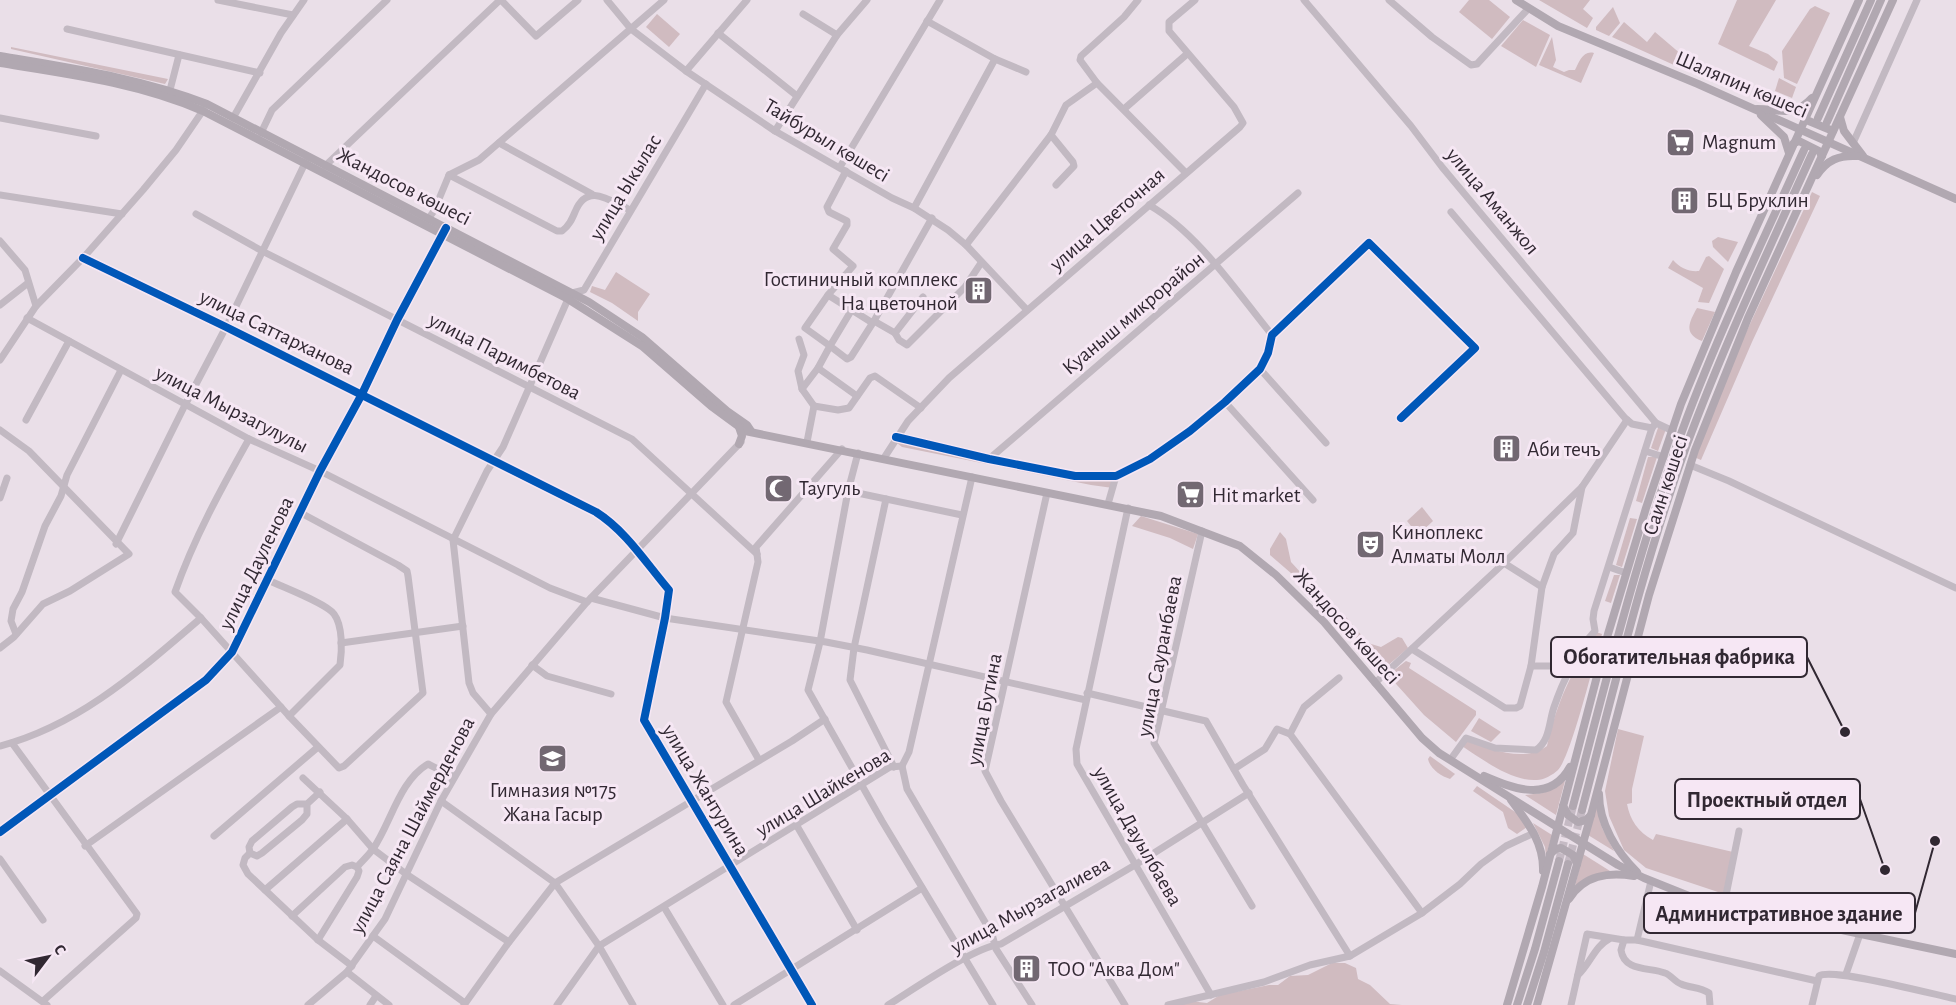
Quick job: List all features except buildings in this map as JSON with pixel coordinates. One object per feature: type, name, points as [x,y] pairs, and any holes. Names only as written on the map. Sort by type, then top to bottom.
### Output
[{"type":"main road","name":"Шаляпин көшесі","points":[[1516,0],[1558,26],[1828,141],[1956,199]]},
{"type":"main road","name":"Саин көшесі","points":[[1507,1005],[1542,886],[1608,634],[1681,404],[1736,272],[1859,0]]},
{"type":"main road","points":[[1871,0],[1823,120],[1881,0]]},
{"type":"main road","name":"Саин көшесі","points":[[1813,153],[1728,344],[1683,456],[1646,570],[1577,808],[1640,561],[1657,504],[1692,407],[1751,266],[1813,153],[1828,141],[1893,0]]},
{"type":"main road","name":"Жандосов көшесі","points":[[0,56],[88,71],[170,90],[570,296],[642,337],[727,411],[747,425],[751,431]]},
{"type":"main road","name":"Жандосов көшесі","points":[[0,63],[82,76],[130,87],[233,118],[261,132],[306,160],[325,166],[428,219],[444,231]]},
{"type":"main road","points":[[1754,109],[1794,111],[1806,105],[1818,91]]},
{"type":"main road","points":[[1754,109],[1780,132],[1786,141],[1789,153]]},
{"type":"main road","points":[[1840,117],[1844,130],[1864,157]]},
{"type":"main road","points":[[1804,119],[1833,131]]},
{"type":"main road","points":[[1794,143],[1799,141],[1820,151],[1813,153]]},
{"type":"main road","name":"Саин көшесі","points":[[1517,1005],[1535,949],[1568,863],[1583,843],[1631,662],[1695,450],[1748,318],[1809,188],[1813,153]]},
{"type":"main road","points":[[1809,188],[1828,162],[1839,157],[1864,157]]},
{"type":"main road","name":"Жандосов көшесі","points":[[570,296],[642,346],[738,427],[1128,508],[1161,516],[1240,546],[1276,574],[1325,623],[1422,738],[1439,753],[1618,865],[1689,896],[1956,954]]},
{"type":"main road","points":[[1695,450],[1704,404]]},
{"type":"main road","points":[[1665,454],[1692,407]]},
{"type":"main road","points":[[738,427],[742,436],[739,444]]},
{"type":"main road","points":[[1640,561],[1644,518]]},
{"type":"main road","points":[[1646,570],[1666,540]]},
{"type":"main road","name":"Жандосов көшесі","points":[[1397,708],[1453,756],[1508,795]]},
{"type":"main road","points":[[1484,776],[1524,790],[1546,788],[1568,772],[1575,756]]},
{"type":"main road","points":[[1599,784],[1600,808],[1616,847],[1622,856],[1648,879]]},
{"type":"main road","points":[[1508,795],[1534,833],[1543,859],[1542,886]]},
{"type":"main road","points":[[1563,806],[1568,815],[1578,822],[1586,820],[1591,815]]},
{"type":"main road","points":[[1550,854],[1562,848],[1573,855],[1568,863]]},
{"type":"main road","name":"Саин көшесі","points":[[1537,1005],[1566,905],[1568,863]]},
{"type":"main road","name":"Саин көшесі","points":[[1527,1005],[1568,863]]},
{"type":"main road","points":[[1566,905],[1579,887],[1599,876],[1619,874],[1648,879]]},
{"type":"street","points":[[219,0],[293,15]]},
{"type":"street","points":[[262,8],[264,0]]},
{"type":"street","points":[[233,118],[281,33],[304,0]]},
{"type":"street","points":[[261,132],[272,110],[387,0]]},
{"type":"street","points":[[325,166],[501,0],[536,36],[578,0]]},
{"type":"street","name":"Тайбурыл көшесі","points":[[607,0],[631,29],[686,71],[775,131],[932,218],[966,245],[1027,310]]},
{"type":"street","points":[[428,219],[434,211],[448,175],[479,160],[664,0]]},
{"type":"street","points":[[686,71],[747,0]]},
{"type":"street","points":[[775,131],[837,35],[867,0]]},
{"type":"street","points":[[932,218],[874,321],[849,358],[805,329],[828,295],[853,266],[833,249],[847,225],[846,221],[830,212],[827,207],[843,169],[940,0]]},
{"type":"street","points":[[1138,0],[1124,17],[1081,56],[1081,62],[1097,82],[1186,173]]},
{"type":"street","name":"улица Цветочная","points":[[884,458],[896,437],[950,378],[1243,123],[1234,107],[1187,54],[1168,26],[1172,19],[1195,0]]},
{"type":"street","name":"улица Аманжол","points":[[1304,0],[1411,126],[1654,426]]},
{"type":"street","points":[[1389,0],[1432,37],[1471,65],[1477,64],[1528,9]]},
{"type":"street","points":[[1853,143],[1917,0]]},
{"type":"street","points":[[804,14],[837,35]]},
{"type":"street","points":[[927,21],[995,59],[1026,72]]},
{"type":"street","points":[[67,29],[260,73]]},
{"type":"street","points":[[718,33],[797,96]]},
{"type":"street","points":[[1124,109],[1187,54]]},
{"type":"street","points":[[170,90],[179,55]]},
{"type":"street","points":[[914,208],[995,59]]},
{"type":"street","points":[[966,245],[1051,135],[1066,105],[1097,82]]},
{"type":"street","name":"улица Ыкылас","points":[[570,296],[584,290],[706,84]]},
{"type":"street","points":[[0,360],[36,306],[122,214],[176,150],[205,108]]},
{"type":"street","points":[[0,118],[96,136]]},
{"type":"street","points":[[1051,135],[1074,162],[1074,166],[1056,185]]},
{"type":"street","points":[[499,143],[592,194],[630,210]]},
{"type":"street","points":[[116,544],[184,405],[264,252],[306,160]]},
{"type":"street","points":[[448,175],[557,231],[566,228],[583,197],[592,194]]},
{"type":"street","name":"Куаныш микрорайон","points":[[989,459],[1299,193]]},
{"type":"street","points":[[0,195],[122,214]]},
{"type":"street","points":[[1149,205],[1167,216],[1215,266],[1272,335]]},
{"type":"street","points":[[1451,212],[1627,420],[1632,424],[1673,431]]},
{"type":"street","name":"улица Паримбетова","points":[[196,214],[264,252],[632,439],[757,554]]},
{"type":"street","name":"улица Дауленова","points":[[0,832],[206,680],[232,652],[320,471],[362,394],[397,320],[444,231]]},
{"type":"street","points":[[0,241],[25,270],[36,306]]},
{"type":"street","points":[[896,437],[1075,476],[1116,476],[1150,459],[1190,431],[1225,402],[1260,369],[1268,352],[1272,335],[1369,243],[1475,348],[1401,418]]},
{"type":"street","name":"улица Саттарханова","points":[[83,258],[362,394],[608,519],[636,551]]},
{"type":"street","points":[[828,295],[851,311],[895,333],[907,345],[965,286],[981,263]]},
{"type":"street","points":[[0,305],[28,283]]},
{"type":"street","points":[[491,714],[473,693],[469,683],[453,540],[487,471],[503,447],[570,296]]},
{"type":"street","points":[[895,333],[924,297]]},
{"type":"street","points":[[802,389],[818,368],[851,311]]},
{"type":"street","name":"улица Мырзагулулы","points":[[27,318],[249,439],[320,471],[550,588],[665,618],[854,648],[1005,682],[1161,710],[1206,721],[1234,769]]},
{"type":"street","points":[[799,339],[804,355],[798,371],[802,389],[814,406],[807,442]]},
{"type":"street","points":[[26,420],[69,341]]},
{"type":"street","points":[[818,368],[858,396]]},
{"type":"street","points":[[1260,369],[1326,443]]},
{"type":"street","points":[[16,634],[11,621],[13,609],[22,592],[45,526],[61,496],[67,475],[121,370]]},
{"type":"street","points":[[814,406],[845,410],[849,408],[870,378],[875,376],[921,408]]},
{"type":"street","points":[[1225,402],[1313,500]]},
{"type":"street","points":[[1375,683],[1504,563],[1582,486],[1627,420]]},
{"type":"street","points":[[1453,756],[1466,738],[1495,748],[1536,750],[1542,746],[1553,709],[1573,666],[1595,631],[1594,611],[1654,426]]},
{"type":"street","points":[[0,430],[29,451],[116,544],[129,554],[70,591],[44,604],[0,648]]},
{"type":"street","name":"улица Саяна Шаймерденова","points":[[308,1005],[350,969],[385,919],[441,801],[491,714],[589,600],[751,431]]},
{"type":"street","points":[[249,439],[206,518],[175,592],[339,768],[344,766],[423,693],[407,572],[399,565],[301,513]]},
{"type":"street","points":[[759,760],[726,702],[758,562],[756,547],[842,449]]},
{"type":"street","points":[[1645,451],[1665,454]]},
{"type":"street","points":[[858,453],[848,491],[820,642],[808,690],[862,786],[993,1005]]},
{"type":"street","points":[[1690,465],[1729,481],[1956,588]]},
{"type":"street","points":[[1108,504],[1116,476]]},
{"type":"street","name":"улица Шайкенова","points":[[557,1005],[599,946],[890,767],[902,766],[909,752],[972,477]]},
{"type":"street","points":[[0,495],[7,478]]},
{"type":"street","points":[[1412,649],[1506,708],[1520,706],[1531,666],[1542,587],[1554,554],[1572,536],[1582,486]]},
{"type":"street","points":[[848,491],[962,515]]},
{"type":"street","name":"улица Бутина","points":[[1047,493],[985,771],[1125,1005]]},
{"type":"street","points":[[886,499],[854,648],[850,680],[894,766]]},
{"type":"street","name":"улица Дауылбаева","points":[[1128,508],[1076,749],[1077,764],[1211,995]]},
{"type":"street","name":"улица Сауранбаева","points":[[1202,531],[1154,743],[1252,906]]},
{"type":"street","name":"улица Жантурина","points":[[636,551],[669,590],[644,720],[813,1005]]},
{"type":"street","points":[[1504,563],[1542,587]]},
{"type":"street","points":[[1609,567],[1626,573]]},
{"type":"street","points":[[268,580],[327,608],[335,615],[339,626],[340,660],[336,670],[289,716]]},
{"type":"street","points":[[0,746],[29,739],[84,710],[130,678],[201,618]]},
{"type":"street","points":[[340,643],[463,626]]},
{"type":"street","points":[[1595,631],[1608,634]]},
{"type":"street","points":[[532,665],[547,676],[611,694]]},
{"type":"street","points":[[1531,666],[1573,666]]},
{"type":"street","points":[[1290,734],[1304,706],[1339,678]]},
{"type":"street","points":[[85,846],[281,707]]},
{"type":"street","points":[[373,936],[465,1004],[555,883],[825,719]]},
{"type":"street","points":[[1350,956],[1234,769],[1265,749],[1277,729],[1290,734],[1422,913]]},
{"type":"street","points":[[0,971],[45,1003],[71,975],[137,916],[12,743]]},
{"type":"street","points":[[214,836],[318,747]]},
{"type":"street","points":[[357,867],[373,849],[407,786],[422,768],[428,764],[454,777]]},
{"type":"street","points":[[902,766],[907,789],[1032,1005]]},
{"type":"street","points":[[303,778],[347,819],[373,849],[406,874],[509,942]]},
{"type":"street","points":[[250,853],[249,847],[252,841],[297,804],[307,804],[320,792]]},
{"type":"street","name":"улица Мырзагалиева","points":[[888,1005],[902,1001],[966,959],[1001,944],[1066,906],[1249,793]]},
{"type":"street","points":[[441,801],[555,883],[599,946],[633,1005]]},
{"type":"street","points":[[250,853],[257,856],[262,853],[302,820],[307,814],[307,804]]},
{"type":"street","points":[[265,890],[347,819]]},
{"type":"street","points":[[797,826],[857,930]]},
{"type":"street","points":[[1725,905],[1739,831]]},
{"type":"street","points":[[1168,1005],[1264,982],[1310,965],[1350,956],[1422,913],[1506,846],[1534,833]]},
{"type":"street","points":[[250,853],[243,865],[248,874],[376,996],[389,1005]]},
{"type":"street","points":[[0,859],[43,920]]},
{"type":"street","points":[[292,916],[345,867],[352,865],[357,867]]},
{"type":"street","points":[[318,940],[357,877],[359,871],[357,867]]},
{"type":"street","points":[[1637,939],[1648,879]]},
{"type":"street","points":[[734,1005],[922,888]]},
{"type":"street","points":[[664,907],[723,1005]]},
{"type":"street","points":[[1571,1005],[1587,934],[1610,939],[1637,939],[1817,981]]},
{"type":"street","points":[[1846,974],[1860,934]]},
{"type":"street","points":[[1578,975],[1603,942],[1610,939]]},
{"type":"street","points":[[1624,940],[1621,950],[1626,962],[1668,974],[1683,985],[1703,989],[1709,993],[1710,1005]]},
{"type":"street","points":[[1812,1005],[1821,973],[1846,974],[1956,999]]},
{"type":"street","points":[[370,1005],[376,996]]},
{"type":"shaded area","points":[[1469,0],[1489,0],[1510,17],[1492,39],[1459,12]]},
{"type":"shaded area","points":[[1539,0],[1590,0],[1583,9],[1593,18],[1587,28]]},
{"type":"shaded area","points":[[1737,0],[1776,0],[1749,46],[1768,54],[1778,62],[1774,71],[1718,44]]},
{"type":"shaded area","points":[[1815,6],[1830,13],[1797,84],[1784,78],[1782,51],[1810,9]]},
{"type":"shaded area","points":[[1613,7],[1620,23],[1609,36],[1596,30],[1596,27]]},
{"type":"shaded area","points":[[657,14],[680,34],[669,47],[646,27]]},
{"type":"shaded area","points":[[1523,20],[1550,35],[1536,67],[1501,46]]},
{"type":"shaded area","points":[[1624,22],[1647,42],[1655,32],[1682,55],[1674,65],[1612,37]]},
{"type":"shaded area","points":[[1552,37],[1556,60],[1553,67],[1564,72],[1575,70],[1584,55],[1594,53],[1581,83],[1539,65]]},
{"type":"shaded area","points":[[11,47],[168,79],[165,84],[11,49]]},
{"type":"shaded area","points":[[1779,78],[1796,87],[1792,98],[1775,91]]},
{"type":"shaded area","points":[[1812,192],[1820,196],[1752,342],[1701,460],[1694,457],[1742,341]]},
{"type":"shaded area","points":[[1718,237],[1738,242],[1728,262],[1713,247],[1712,241]]},
{"type":"shaded area","points":[[1709,256],[1724,269],[1709,303],[1698,302],[1703,288],[1668,268],[1673,260],[1685,269],[1699,271],[1706,257]]},
{"type":"shaded area","points":[[616,272],[650,294],[638,312],[638,321],[612,303],[590,292],[592,286],[605,290]]},
{"type":"shaded area","points":[[1697,308],[1715,312],[1702,341],[1692,335],[1689,327]]},
{"type":"shaded area","points":[[1659,425],[1666,429],[1658,451],[1651,448]]},
{"type":"shaded area","points":[[896,437],[1075,476],[1116,476],[1113,488],[1091,485],[902,447],[897,443]]},
{"type":"shaded area","points":[[1648,457],[1657,457],[1642,503],[1636,501]]},
{"type":"shaded area","points":[[1422,507],[1433,521],[1418,535],[1407,521]]},
{"type":"shaded area","points":[[1141,516],[1198,534],[1193,549],[1170,538],[1132,526]]},
{"type":"shaded area","points":[[1630,518],[1637,519],[1622,567],[1616,565]]},
{"type":"shaded area","points":[[1280,532],[1286,539],[1291,562],[1323,597],[1320,603],[1299,580],[1270,555],[1270,549]]},
{"type":"shaded area","points":[[1614,575],[1620,575],[1611,603],[1605,601]]},
{"type":"shaded area","points":[[1346,617],[1368,643],[1381,647],[1398,637],[1402,638],[1408,648],[1385,668],[1340,620]]},
{"type":"shaded area","points":[[1596,632],[1602,634],[1582,706],[1569,747],[1556,772],[1539,780],[1527,780],[1498,769],[1462,746],[1466,741],[1497,751],[1528,754],[1547,746],[1566,687]]},
{"type":"shaded area","points":[[1406,661],[1411,663],[1409,668],[1476,711],[1476,715],[1456,742],[1424,715],[1388,675]]},
{"type":"shaded area","points":[[1479,718],[1501,732],[1491,742],[1471,731]]},
{"type":"shaded area","points":[[1618,729],[1644,736],[1632,789],[1632,803],[1627,804],[1636,825],[1653,840],[1656,834],[1733,852],[1724,894],[1646,868],[1624,850],[1609,816],[1605,791]]},
{"type":"shaded area","points":[[1430,756],[1455,774],[1450,779],[1433,769],[1428,759]]},
{"type":"shaded area","points":[[1565,781],[1556,815],[1525,795],[1543,793]]},
{"type":"shaded area","points":[[1477,786],[1518,814],[1527,827],[1517,834],[1508,828],[1503,812],[1473,791]]},
{"type":"shaded area","points":[[1596,805],[1602,828],[1614,851],[1588,835]]},
{"type":"shaded area","points":[[1533,823],[1552,835],[1546,856],[1545,847]]},
{"type":"shaded area","points":[[1583,854],[1610,871],[1575,886]]},
{"type":"shaded area","points":[[1332,963],[1345,963],[1356,968],[1358,979],[1370,985],[1390,1004],[1402,1005],[1181,1005],[1190,1001],[1207,1003],[1220,995],[1278,985],[1290,976],[1308,975]]},
{"type":"tunnel","points":[[1559,861],[1573,806]]},
{"type":"tunnel","points":[[1568,864],[1582,810]]},
{"type":"cycle path","points":[[0,832],[206,680],[232,652],[320,471],[362,394],[397,320],[446,228]]},
{"type":"cycle path","points":[[896,437],[1075,476],[1116,476],[1150,459],[1190,431],[1225,402],[1260,369],[1268,353],[1272,335],[1369,243],[1475,348],[1401,418]]},
{"type":"cycle path","points":[[83,258],[596,512],[617,528],[669,590],[644,720],[812,1005]]},
{"type":"place","name":"Magnum","points":[[1681,142]]},
{"type":"place","name":"БЦ Бруклин","points":[[1685,200]]},
{"type":"place","name":"Гостиничный комплекс На цветочной","points":[[979,291]]},
{"type":"place","name":"Аби течъ","points":[[1506,449]]},
{"type":"place","name":"Таугуль","points":[[778,488]]},
{"type":"place","name":"Hit market","points":[[1191,495]]},
{"type":"place","name":"Киноплекс Алматы Молл","points":[[1370,544]]},
{"type":"place","name":"Обогатительная фабрика","points":[[1845,732]]},
{"type":"place","name":"Гимназия №175 Жана Гасыр","points":[[553,759]]},
{"type":"place","name":"Административное здание","points":[[1935,841]]},
{"type":"place","name":"Проектный отдел","points":[[1885,870]]},
{"type":"place","name":"ТОО \"Аква Дом\"","points":[[1027,969]]}]
